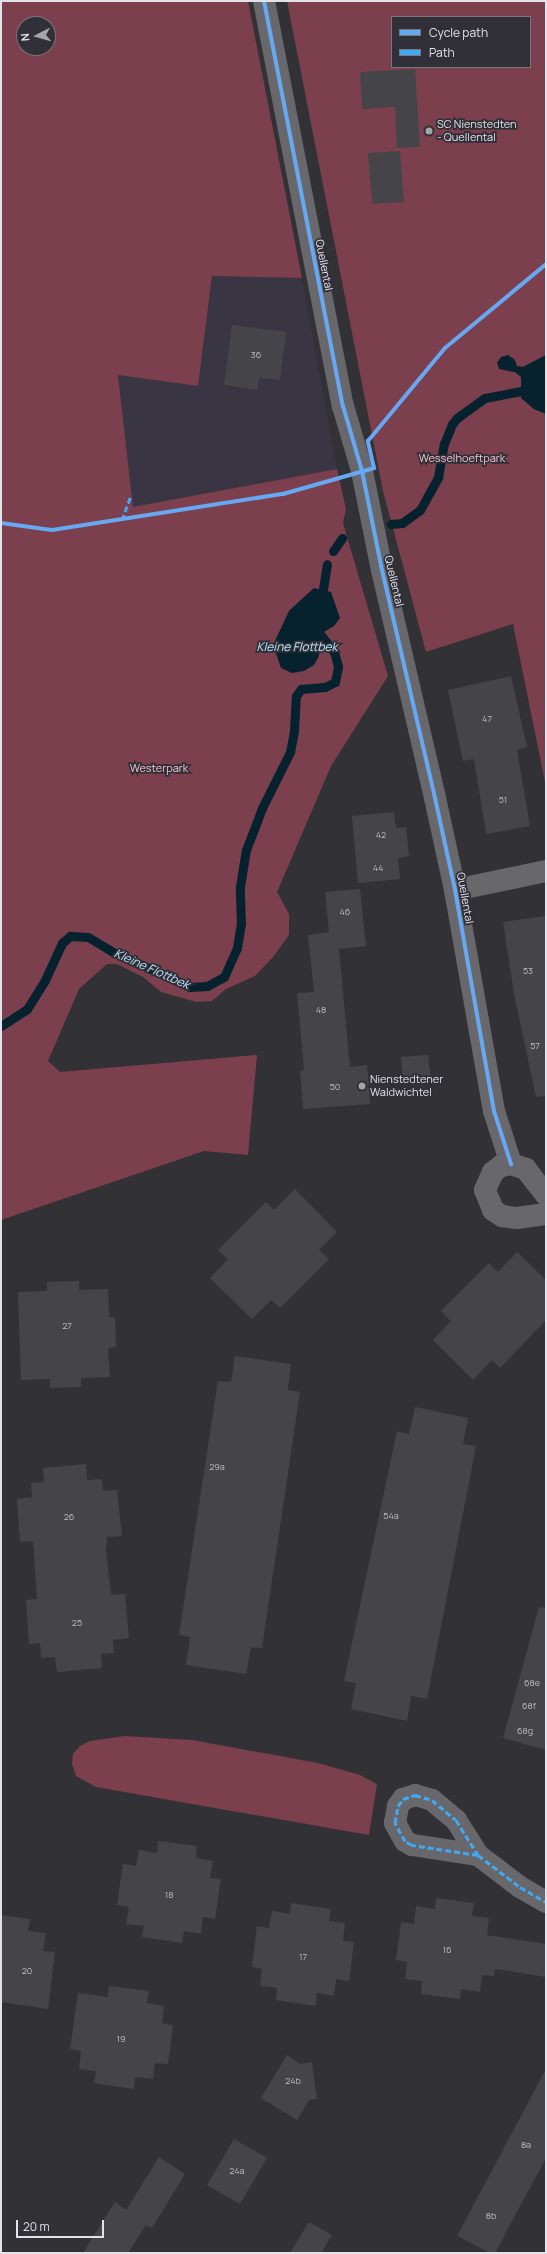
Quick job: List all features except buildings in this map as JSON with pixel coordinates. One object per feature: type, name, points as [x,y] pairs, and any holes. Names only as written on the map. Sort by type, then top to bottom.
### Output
[{"type":"street","name":"Quellental","points":[[264,1],[343,406],[362,470],[382,570],[455,890],[494,1111],[511,1164]]},
{"type":"street","points":[[455,890],[546,871]]},
{"type":"street","points":[[546,1195],[526,1169],[511,1164],[501,1166],[487,1181],[485,1190],[487,1201],[493,1210],[502,1216],[517,1218],[546,1214]]},
{"type":"street","points":[[478,1855],[520,1887],[546,1902]]},
{"type":"shaded area","points":[[212,276],[302,278],[337,469],[133,508],[118,375],[198,386]]},
{"type":"green space","name":"Westerpark","points":[[1,1],[248,1],[302,278],[212,276],[198,386],[118,375],[133,507],[337,469],[346,509],[343,523],[388,676],[331,766],[277,892],[289,914],[289,935],[273,957],[255,976],[226,989],[212,1001],[196,1002],[161,992],[143,977],[117,964],[107,964],[79,989],[48,1061],[60,1072],[257,1055],[248,1155],[204,1151],[1,1220]],"holes":[[[314,588],[334,626],[320,634],[319,656],[289,611]]]},
{"type":"green space","name":"Wesselhoeftpark","points":[[287,1],[546,1],[546,355],[523,367],[517,366],[505,371],[515,372],[522,377],[521,398],[534,409],[546,414],[546,787],[513,624],[426,652],[383,491]]},
{"type":"green space","points":[[125,1736],[192,1740],[318,1763],[360,1775],[377,1784],[369,1835],[96,1787],[76,1776],[72,1764],[73,1754],[80,1746],[90,1741]]},
{"type":"water","points":[[508,355],[515,360],[517,366],[523,367],[546,355],[546,414],[534,409],[521,398],[521,377],[515,372],[499,369],[497,363],[501,357]]},
{"type":"water","name":"Kleine Flottbek","points":[[314,588],[331,592],[340,618],[334,626],[320,634],[319,656],[314,665],[304,671],[292,673],[281,668],[273,645],[289,611]]},
{"type":"waterway","name":"Kleine Flottbek","points":[[391,524],[402,523],[420,510],[438,477],[444,444],[452,424],[457,418],[485,398],[522,391]]},
{"type":"waterway","name":"Kleine Flottbek","points":[[333,551],[342,538]]},
{"type":"waterway","name":"Kleine Flottbek","points":[[323,589],[327,564]]},
{"type":"waterway","name":"Kleine Flottbek","points":[[1,1026],[27,1009],[45,980],[62,943],[70,936],[88,937],[111,951],[190,987],[207,986],[224,977],[237,948],[241,924],[240,887],[246,850],[262,808],[290,752],[294,731],[296,696],[301,689],[325,687],[335,682],[338,666],[334,652],[320,634]]},
{"type":"marked path","points":[[122,520],[131,495]]},
{"type":"marked path","points":[[478,1855],[412,1845],[405,1841],[395,1823],[398,1806],[403,1799],[415,1795],[432,1800],[456,1820],[478,1855],[520,1887],[546,1902]]},
{"type":"cycle path","points":[[264,1],[343,406],[362,471],[382,570],[455,890],[494,1111],[511,1164]]},
{"type":"cycle path","points":[[1,523],[52,530],[283,494],[374,468],[368,441],[445,348],[546,264]]},
{"type":"place","name":"SC Nienstedten - Quellental","points":[[429,131]]},
{"type":"place","name":"Nienstedtener Waldwichtel","points":[[362,1086]]}]
